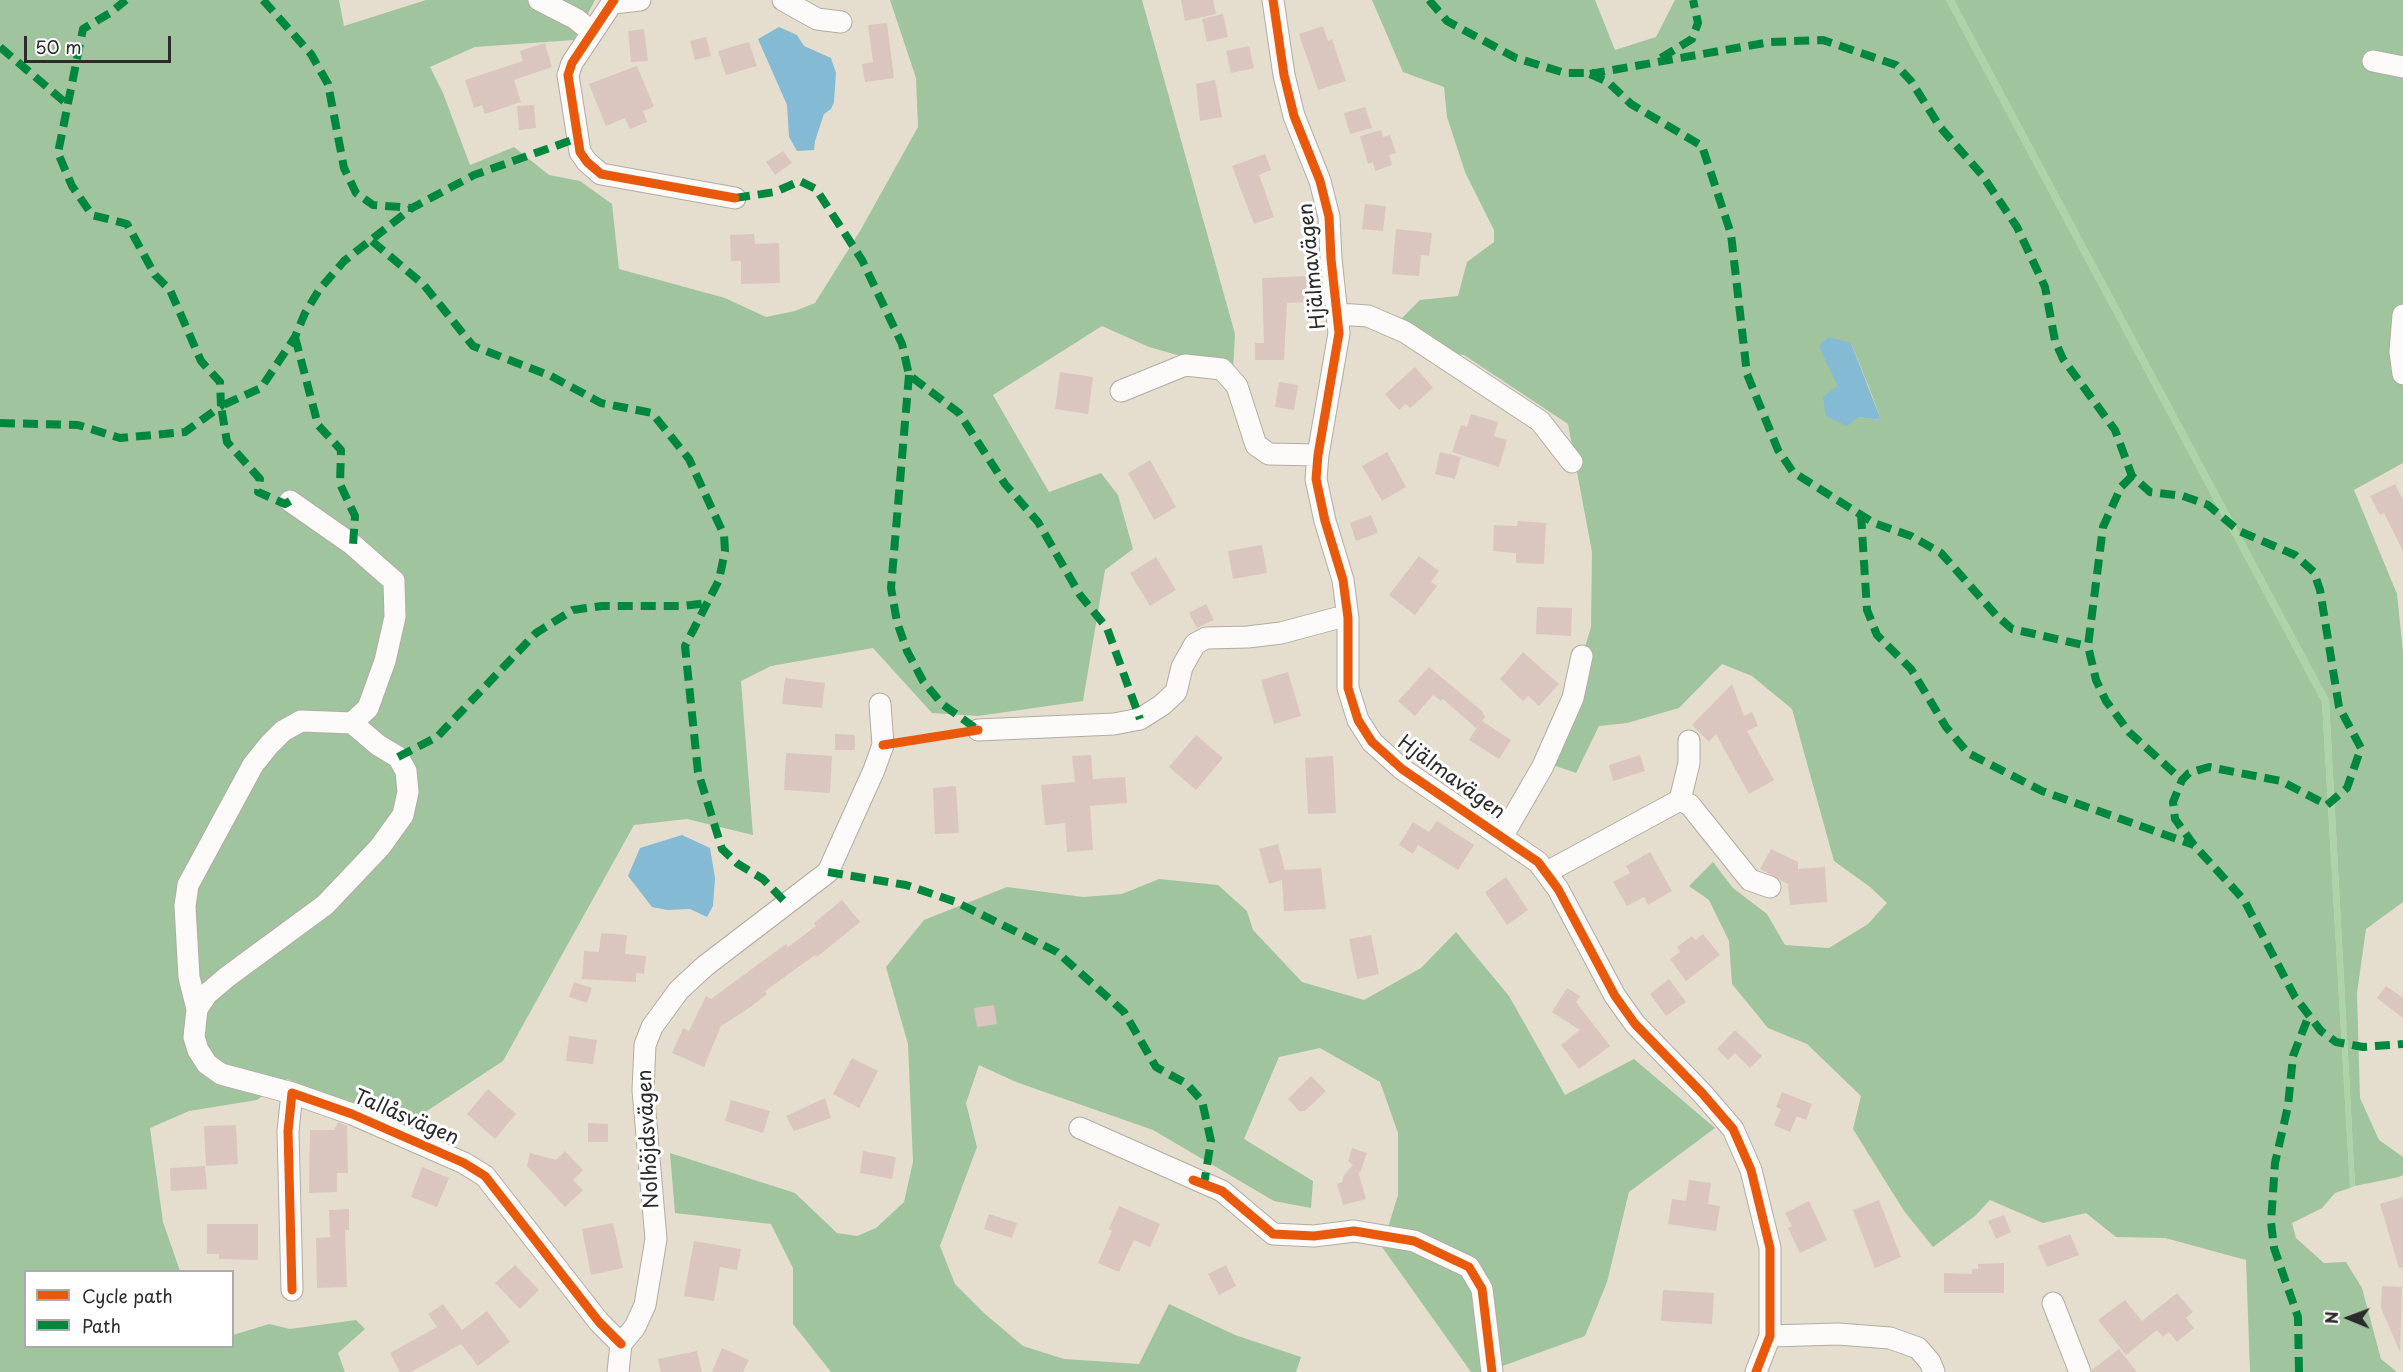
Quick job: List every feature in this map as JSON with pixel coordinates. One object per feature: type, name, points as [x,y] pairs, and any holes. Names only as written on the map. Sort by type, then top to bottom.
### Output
[{"type":"street","points":[[539,0],[576,20],[592,32]]},
{"type":"street","points":[[640,0],[613,2],[572,63],[568,75],[580,152],[586,162],[602,174],[735,198]]},
{"type":"street","points":[[783,0],[817,19],[841,22]]},
{"type":"street","name":"Hjälmavägen","points":[[1273,0],[1284,75],[1294,116],[1320,181],[1329,217],[1330,259],[1338,314],[1334,369],[1317,455],[1316,479],[1325,521],[1343,580],[1348,618],[1348,688],[1358,720],[1372,742],[1414,778],[1538,862],[1558,889],[1615,996],[1635,1024],[1702,1093],[1732,1129],[1751,1170],[1770,1248],[1770,1336],[1756,1372]]},
{"type":"street","points":[[2373,61],[2403,67]]},
{"type":"street","name":"Hjälmavägen","points":[[1338,314],[1368,316],[1405,332],[1540,421],[1572,462]]},
{"type":"street","points":[[2403,315],[2400,352],[2403,374]]},
{"type":"street","points":[[1120,391],[1185,365],[1222,369],[1237,386],[1256,445],[1269,454],[1317,455]]},
{"type":"street","points":[[197,1009],[207,993],[325,905],[380,847],[403,815],[408,792],[406,771],[398,756],[378,745],[352,723],[368,708],[379,685],[395,617],[394,581],[353,545],[290,501]]},
{"type":"street","points":[[978,730],[1114,724],[1140,719],[1162,705],[1176,692],[1182,667],[1196,644],[1206,638],[1259,636],[1337,618],[1348,618]]},
{"type":"street","points":[[1502,837],[1544,766],[1573,698],[1582,656]]},
{"type":"street","name":"Nolhöjdsvägen","points":[[618,1372],[621,1344],[635,1327],[645,1305],[656,1239],[643,1090],[645,1045],[652,1027],[679,990],[705,966],[828,873],[883,745],[880,704]]},
{"type":"street","name":"Tallåsvägen","points":[[352,723],[301,721],[283,731],[253,765],[188,885],[185,906],[186,946],[191,993],[197,1009],[194,1037],[207,1064],[221,1074],[292,1093],[352,1114],[464,1163],[485,1176],[599,1322],[621,1344]]},
{"type":"street","points":[[1547,872],[1680,800],[1689,763],[1689,741]]},
{"type":"street","points":[[1680,800],[1690,805],[1750,880],[1770,887]]},
{"type":"street","points":[[292,1093],[288,1131],[292,1290]]},
{"type":"street","points":[[1080,1128],[1222,1191],[1273,1234],[1314,1236],[1354,1231],[1414,1241],[1469,1267],[1482,1289],[1492,1372]]},
{"type":"street","points":[[2053,1303],[2080,1372]]},
{"type":"street","points":[[1770,1336],[1838,1334],[1890,1338],[1918,1348],[1930,1362],[1934,1372]]},
{"type":"green space","points":[[0,0],[339,0],[344,26],[426,0],[595,0],[574,40],[475,47],[430,67],[443,93],[470,165],[514,147],[549,175],[580,181],[612,204],[619,269],[725,298],[766,317],[795,311],[815,303],[860,231],[918,127],[916,78],[890,0],[1142,0],[1235,334],[1233,371],[1149,347],[1102,326],[993,395],[1049,492],[1101,473],[1118,495],[1133,549],[1105,570],[1083,701],[978,716],[932,713],[873,648],[771,666],[741,681],[753,835],[687,819],[634,825],[503,1061],[401,1128],[287,1079],[257,1100],[189,1111],[150,1128],[163,1222],[180,1270],[24,1270],[24,1348],[234,1348],[234,1335],[269,1324],[290,1329],[356,1320],[365,1329],[338,1353],[345,1372],[0,1372]]},
{"type":"green space","points":[[1372,0],[1595,0],[1615,50],[1656,37],[1675,0],[1946,0],[2322,702],[2350,1188],[2335,1193],[2322,1208],[2292,1223],[2296,1238],[2324,1263],[2346,1262],[2362,1288],[2381,1359],[2397,1372],[2250,1372],[2246,1260],[2165,1238],[2116,1237],[2086,1213],[2043,1223],[1990,1200],[1975,1216],[1933,1247],[1904,1211],[1853,1129],[1861,1096],[1807,1044],[1768,1028],[1732,984],[1729,941],[1709,900],[1689,886],[1713,862],[1733,888],[1767,914],[1785,945],[1829,948],[1868,924],[1887,903],[1870,887],[1834,861],[1792,709],[1752,676],[1722,664],[1679,708],[1627,723],[1599,726],[1576,773],[1550,764],[1591,627],[1592,552],[1568,424],[1464,355],[1448,353],[1432,337],[1401,319],[1420,300],[1458,296],[1467,262],[1494,242],[1494,230],[1465,172],[1447,117],[1444,87],[1403,72]],"holes":[[[1851,343],[1881,420],[1858,417],[1819,347]]]},
{"type":"green space","points":[[1946,0],[1954,0],[2329,700],[2355,1186],[2350,1188],[2322,702]]},
{"type":"green space","points":[[1954,0],[2403,0],[2403,463],[2354,490],[2397,594],[2403,652],[2403,902],[2366,929],[2357,993],[2360,1098],[2379,1140],[2403,1157],[2403,1175],[2399,1177],[2355,1186],[2329,700]]},
{"type":"green space","points":[[1159,879],[1218,885],[1247,911],[1253,930],[1302,982],[1364,1000],[1421,968],[1456,932],[1509,996],[1565,1095],[1634,1059],[1715,1128],[1629,1192],[1607,1282],[1585,1336],[1486,1372],[1471,1372],[1382,1247],[1398,1195],[1398,1133],[1380,1082],[1320,1048],[1279,1057],[1244,1139],[1313,1181],[1311,1208],[1274,1201],[1153,1130],[1016,1082],[979,1065],[966,1103],[977,1147],[940,1246],[955,1284],[985,1314],[1023,1346],[1064,1359],[1139,1364],[1169,1304],[1235,1335],[1301,1357],[1296,1372],[831,1372],[793,1324],[793,1268],[771,1224],[675,1213],[670,1153],[795,1193],[837,1233],[857,1236],[876,1228],[904,1202],[913,1162],[908,1044],[886,967],[924,920],[1007,887],[1083,897],[1122,894]]},
{"type":"water","points":[[779,27],[797,35],[804,46],[831,58],[836,73],[834,102],[831,109],[824,114],[814,150],[797,151],[789,137],[787,105],[758,39]]},
{"type":"water","points":[[1828,337],[1851,343],[1881,420],[1858,417],[1847,426],[1826,416],[1823,397],[1838,386],[1819,347]]},
{"type":"water","points":[[682,835],[710,848],[715,878],[713,906],[707,917],[690,909],[667,910],[652,907],[628,876],[640,848]]},
{"type":"building","points":[[1181,0],[1213,0],[1216,14],[1185,21]]},
{"type":"building","points":[[1223,14],[1228,37],[1207,42],[1202,19]]},
{"type":"building","points":[[887,23],[894,78],[865,82],[862,64],[873,62],[868,25]]},
{"type":"building","points":[[1323,26],[1328,41],[1332,39],[1346,81],[1318,90],[1299,34]]},
{"type":"building","points":[[644,29],[648,61],[631,62],[628,31]]},
{"type":"building","points":[[706,37],[711,56],[695,60],[690,41]]},
{"type":"building","points":[[749,42],[757,66],[726,75],[718,51]]},
{"type":"building","points":[[545,43],[552,67],[514,80],[521,102],[485,114],[482,105],[474,108],[465,80],[523,61],[520,51]]},
{"type":"building","points":[[1249,46],[1254,68],[1231,73],[1226,51]]},
{"type":"building","points":[[637,66],[654,107],[643,111],[647,122],[630,129],[625,118],[606,126],[589,84]]},
{"type":"building","points":[[1215,80],[1222,117],[1200,121],[1196,84]]},
{"type":"building","points":[[534,105],[536,128],[519,130],[517,106]]},
{"type":"building","points":[[1365,107],[1372,128],[1350,134],[1344,113]]},
{"type":"building","points":[[1381,130],[1383,137],[1390,135],[1396,153],[1389,155],[1392,165],[1375,171],[1373,162],[1368,164],[1360,136]]},
{"type":"building","points":[[783,151],[792,163],[775,175],[766,162]]},
{"type":"building","points":[[1265,154],[1271,170],[1259,175],[1274,217],[1254,224],[1232,166]]},
{"type":"building","points":[[1365,204],[1386,206],[1383,231],[1362,229]]},
{"type":"building","points":[[1396,229],[1432,233],[1429,256],[1421,255],[1419,276],[1392,274]]},
{"type":"building","points":[[754,234],[755,244],[779,243],[780,283],[741,284],[741,261],[731,261],[730,235]]},
{"type":"building","points":[[1308,276],[1309,302],[1287,303],[1284,360],[1255,360],[1255,343],[1264,343],[1262,278]]},
{"type":"building","points":[[1415,367],[1433,388],[1410,408],[1406,404],[1399,410],[1385,394]]},
{"type":"building","points":[[1060,372],[1093,377],[1088,414],[1055,409]]},
{"type":"building","points":[[1279,382],[1298,385],[1294,410],[1275,407]]},
{"type":"building","points":[[1471,414],[1498,422],[1494,436],[1507,440],[1499,467],[1452,452],[1461,425],[1467,427]]},
{"type":"building","points":[[1387,452],[1406,487],[1382,501],[1362,466]]},
{"type":"building","points":[[1440,452],[1461,457],[1455,479],[1435,474]]},
{"type":"building","points":[[1150,460],[1176,507],[1154,520],[1128,473]]},
{"type":"building","points":[[2395,484],[2403,500],[2403,551],[2384,513],[2380,515],[2370,496]]},
{"type":"building","points":[[1371,515],[1378,533],[1356,541],[1350,523]]},
{"type":"building","points":[[1518,521],[1546,523],[1544,564],[1516,563],[1516,553],[1493,551],[1494,525],[1517,526]]},
{"type":"building","points":[[1262,545],[1267,573],[1233,579],[1228,551]]},
{"type":"building","points":[[1419,556],[1439,571],[1431,582],[1437,586],[1415,615],[1389,595]]},
{"type":"building","points":[[1156,557],[1176,590],[1150,606],[1130,573]]},
{"type":"building","points":[[1206,604],[1214,620],[1197,628],[1189,613]]},
{"type":"building","points":[[1537,607],[1572,608],[1571,636],[1536,634]]},
{"type":"building","points":[[1523,652],[1559,684],[1539,706],[1528,696],[1523,701],[1500,679]]},
{"type":"building","points":[[1429,667],[1482,711],[1485,717],[1482,721],[1511,740],[1499,759],[1469,740],[1479,724],[1476,728],[1443,699],[1441,701],[1433,695],[1415,716],[1398,701]]},
{"type":"building","points":[[1288,672],[1301,716],[1274,724],[1261,680]]},
{"type":"building","points":[[785,678],[825,683],[822,708],[782,704]]},
{"type":"building","points":[[1732,684],[1744,716],[1752,712],[1758,726],[1747,731],[1774,780],[1749,794],[1716,734],[1709,742],[1692,725]]},
{"type":"building","points":[[835,734],[855,735],[855,750],[835,750]]},
{"type":"building","points":[[1196,735],[1223,758],[1196,790],[1169,767]]},
{"type":"building","points":[[786,753],[832,756],[830,793],[784,790]]},
{"type":"building","points":[[1091,755],[1093,779],[1125,777],[1127,803],[1090,806],[1093,850],[1067,852],[1065,823],[1045,825],[1041,785],[1075,782],[1072,756]]},
{"type":"building","points":[[1640,755],[1645,771],[1613,781],[1609,765]]},
{"type":"building","points":[[1333,756],[1336,813],[1308,814],[1305,758]]},
{"type":"building","points":[[956,786],[959,833],[935,834],[933,788]]},
{"type":"building","points":[[1437,821],[1474,845],[1458,870],[1418,845],[1413,854],[1399,845],[1413,822],[1429,832]]},
{"type":"building","points":[[1278,844],[1285,870],[1321,868],[1326,909],[1284,911],[1282,880],[1269,884],[1259,849]]},
{"type":"building","points":[[1771,849],[1798,862],[1798,869],[1825,867],[1827,902],[1790,905],[1788,884],[1760,869]]},
{"type":"building","points":[[1650,852],[1672,891],[1648,905],[1644,897],[1627,906],[1613,882],[1630,873],[1626,866]]},
{"type":"building","points":[[1506,877],[1528,910],[1507,925],[1485,892]]},
{"type":"building","points":[[842,900],[860,922],[817,957],[815,955],[765,991],[767,994],[752,1006],[721,1026],[704,1067],[672,1053],[683,1028],[689,1031],[706,996],[711,999],[786,944],[788,947],[816,926],[814,923]]},
{"type":"building","points":[[601,933],[627,935],[625,954],[646,956],[644,974],[636,973],[636,982],[582,979],[584,951],[599,952]]},
{"type":"building","points":[[1703,934],[1720,955],[1686,981],[1670,959],[1680,952],[1677,947],[1692,936],[1695,940]]},
{"type":"building","points":[[1371,935],[1379,974],[1357,979],[1349,939]]},
{"type":"building","points":[[1669,979],[1686,1002],[1666,1016],[1650,994]]},
{"type":"building","points":[[574,982],[592,988],[587,1003],[569,997]]},
{"type":"building","points":[[2386,986],[2403,998],[2403,1018],[2377,998]]},
{"type":"building","points":[[1567,988],[1580,996],[1576,1002],[1610,1046],[1579,1069],[1561,1045],[1580,1030],[1552,1012]]},
{"type":"building","points":[[994,1005],[997,1024],[977,1027],[974,1008]]},
{"type":"building","points":[[1735,1030],[1762,1056],[1750,1068],[1735,1053],[1728,1060],[1717,1049]]},
{"type":"building","points":[[569,1036],[597,1040],[593,1064],[566,1061]]},
{"type":"building","points":[[852,1058],[878,1071],[859,1108],[833,1094]]},
{"type":"building","points":[[1311,1076],[1326,1091],[1305,1111],[1299,1111],[1288,1099]]},
{"type":"building","points":[[488,1089],[516,1114],[495,1139],[467,1114]]},
{"type":"building","points":[[1782,1092],[1812,1104],[1806,1120],[1797,1116],[1790,1132],[1774,1125],[1781,1109],[1776,1107]]},
{"type":"building","points":[[825,1098],[831,1118],[794,1131],[786,1116]]},
{"type":"building","points":[[731,1100],[770,1111],[763,1133],[725,1121]]},
{"type":"building","points":[[338,1122],[347,1126],[348,1173],[337,1173],[337,1192],[309,1193],[310,1130],[334,1130]]},
{"type":"building","points":[[588,1123],[608,1124],[608,1142],[588,1142]]},
{"type":"building","points":[[236,1125],[238,1164],[206,1166],[204,1126]]},
{"type":"building","points":[[1352,1148],[1367,1153],[1360,1173],[1358,1171],[1366,1199],[1343,1205],[1337,1184],[1342,1182],[1344,1175],[1353,1165],[1348,1161]]},
{"type":"building","points":[[565,1151],[583,1170],[573,1180],[583,1190],[565,1207],[527,1166],[530,1153],[556,1160]]},
{"type":"building","points":[[863,1151],[896,1157],[892,1179],[860,1173]]},
{"type":"building","points":[[205,1166],[207,1189],[171,1191],[170,1168]]},
{"type":"building","points":[[422,1167],[449,1178],[437,1207],[411,1197]]},
{"type":"building","points":[[1689,1180],[1711,1183],[1708,1204],[1720,1206],[1716,1231],[1668,1224],[1672,1199],[1686,1201]]},
{"type":"building","points":[[2403,1197],[2403,1267],[2399,1268],[2380,1204]]},
{"type":"building","points":[[1879,1200],[1901,1257],[1875,1268],[1853,1210]]},
{"type":"building","points":[[1809,1201],[1827,1240],[1800,1253],[1788,1228],[1792,1226],[1785,1213]]},
{"type":"building","points":[[1119,1206],[1160,1224],[1150,1247],[1134,1240],[1119,1272],[1098,1263],[1112,1231],[1109,1229]]},
{"type":"building","points":[[349,1209],[349,1230],[345,1230],[347,1287],[317,1288],[316,1238],[330,1237],[329,1210]]},
{"type":"building","points":[[989,1214],[1017,1223],[1012,1238],[984,1229]]},
{"type":"building","points":[[2004,1215],[2011,1232],[1996,1239],[1988,1221]]},
{"type":"building","points":[[613,1223],[623,1268],[591,1275],[582,1229]]},
{"type":"building","points":[[207,1224],[258,1224],[258,1260],[219,1259],[219,1254],[207,1254]]},
{"type":"building","points":[[2070,1234],[2079,1255],[2047,1267],[2038,1246]]},
{"type":"building","points":[[694,1241],[741,1249],[737,1270],[720,1267],[714,1301],[684,1296]]},
{"type":"building","points":[[2004,1263],[2004,1293],[1944,1293],[1944,1273],[1972,1274],[1972,1269],[1978,1269],[1978,1264]]},
{"type":"building","points":[[515,1265],[539,1290],[520,1309],[495,1283]]},
{"type":"building","points":[[1226,1265],[1236,1286],[1219,1295],[1208,1274]]},
{"type":"building","points":[[2382,1286],[2402,1287],[2400,1352],[2381,1308]]},
{"type":"building","points":[[1663,1290],[1714,1293],[1712,1324],[1661,1321]]},
{"type":"building","points":[[2177,1293],[2193,1312],[2186,1318],[2194,1328],[2177,1342],[2169,1332],[2163,1337],[2157,1330],[2126,1355],[2098,1320],[2125,1300],[2142,1321]]},
{"type":"building","points":[[443,1304],[462,1330],[487,1311],[510,1342],[478,1366],[461,1344],[411,1372],[400,1372],[390,1353],[437,1327],[428,1314]]},
{"type":"building","points":[[722,1348],[749,1360],[743,1372],[712,1372]]},
{"type":"building","points":[[2119,1349],[2137,1372],[2092,1372],[2092,1370]]},
{"type":"building","points":[[697,1351],[702,1372],[661,1372],[658,1359]]},
{"type":"marked path","points":[[0,423],[78,425],[120,438],[185,432],[221,406],[220,382],[201,361],[170,290],[155,275],[127,224],[92,215],[72,186],[58,153],[83,29],[110,13],[126,0]]},
{"type":"marked path","points":[[263,0],[311,54],[328,84],[344,168],[356,193],[373,205],[412,208],[474,175],[578,138]]},
{"type":"marked path","points":[[1429,0],[1447,21],[1516,58],[1565,73],[1596,73]]},
{"type":"marked path","points":[[1661,58],[1692,39],[1698,23],[1693,0]]},
{"type":"marked path","points":[[1590,74],[1770,42],[1823,40],[1896,65],[1911,81],[1940,127],[1982,175],[2017,227],[2045,287],[2055,341],[2063,359],[2115,430],[2132,476],[2150,492],[2183,496],[2208,505],[2239,531],[2295,555],[2314,572],[2320,590],[2339,707],[2361,748],[2347,788],[2327,805],[2281,781],[2209,767],[2189,773],[2182,780],[2173,802],[2175,819],[2194,845],[2244,900],[2295,997],[2321,1031],[2336,1042],[2363,1047],[2403,1044]]},
{"type":"marked path","points":[[0,47],[67,104]]},
{"type":"marked path","points":[[1590,74],[1608,82],[1631,104],[1702,146],[1731,234],[1747,374],[1778,450],[1793,472],[1874,523],[1911,536],[1941,553],[1996,615],[2012,629],[2088,646]]},
{"type":"marked path","points":[[735,198],[775,192],[800,181],[816,189],[862,260],[902,344],[909,375],[959,413],[1005,484],[1038,522],[1080,595],[1107,628],[1140,719]]},
{"type":"marked path","points":[[290,501],[285,504],[258,492],[260,479],[227,442],[221,406],[261,388],[295,337],[305,313],[319,290],[344,261],[412,208]]},
{"type":"marked path","points":[[372,241],[424,285],[473,346],[551,376],[601,403],[652,413],[689,459],[724,535],[725,551],[719,580],[685,646],[698,772],[722,849],[738,864],[763,879],[787,904]]},
{"type":"marked path","points":[[295,337],[318,425],[341,450],[340,484],[355,516],[353,545]]},
{"type":"marked path","points":[[909,375],[891,588],[897,622],[907,651],[923,681],[942,704],[978,730]]},
{"type":"marked path","points":[[2132,476],[2121,487],[2103,527],[2088,646],[2096,680],[2106,701],[2129,732],[2182,780]]},
{"type":"marked path","points":[[1861,514],[1867,610],[1877,635],[1911,669],[1946,727],[1968,753],[2042,791],[2194,845]]},
{"type":"marked path","points":[[398,757],[437,737],[536,633],[573,610],[602,606],[682,606],[708,603]]},
{"type":"marked path","points":[[828,872],[906,885],[956,902],[1057,952],[1124,1012],[1156,1067],[1187,1084],[1202,1101],[1211,1141],[1204,1184]]},
{"type":"marked path","points":[[2299,1372],[2298,1317],[2274,1248],[2271,1222],[2275,1163],[2288,1106],[2293,1056],[2309,1015]]},
{"type":"cycle path","points":[[614,0],[572,63],[568,75],[580,152],[587,162],[601,174],[735,198]]},
{"type":"cycle path","points":[[1273,0],[1284,75],[1294,116],[1320,181],[1329,217],[1339,333],[1316,479],[1325,521],[1343,580],[1348,618],[1348,688],[1358,720],[1372,742],[1402,769],[1538,862],[1558,889],[1615,996],[1635,1024],[1702,1093],[1733,1129],[1751,1170],[1770,1248],[1770,1336],[1756,1372]]},
{"type":"cycle path","points":[[883,745],[978,730]]},
{"type":"cycle path","points":[[292,1290],[288,1131],[292,1093],[352,1114],[464,1163],[485,1176],[599,1322],[621,1344]]},
{"type":"cycle path","points":[[1193,1180],[1222,1191],[1273,1234],[1314,1236],[1354,1231],[1414,1241],[1469,1267],[1482,1289],[1492,1372]]}]
